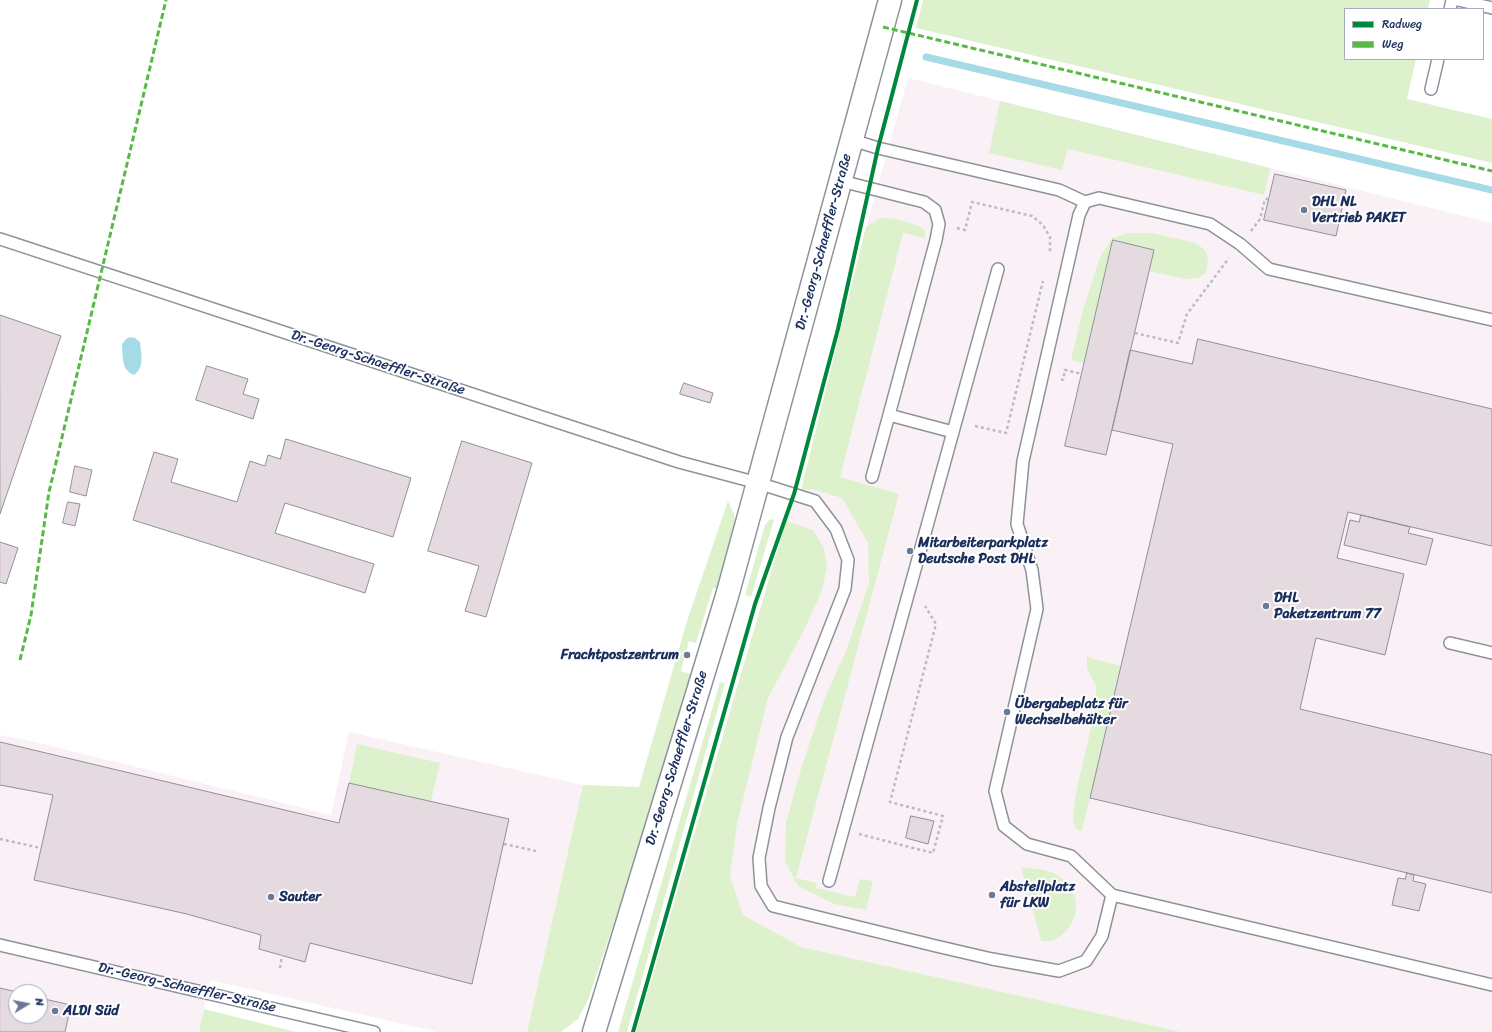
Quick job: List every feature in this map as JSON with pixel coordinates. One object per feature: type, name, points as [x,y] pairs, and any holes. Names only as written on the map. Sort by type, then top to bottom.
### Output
[{"type":"main road","name":"Dr.-Georg-Schaeffler-Straße","points":[[594,1032],[727,596],[890,0]]},
{"type":"lane","points":[[1458,0],[1492,8]]},
{"type":"lane","points":[[1431,89],[1438,60]]},
{"type":"lane","points":[[852,140],[878,148],[1059,190],[1085,202],[1099,198],[1210,224],[1240,244],[1269,269],[1492,320]]},
{"type":"lane","points":[[841,181],[924,202],[935,210],[939,224],[872,477]]},
{"type":"lane","points":[[1085,202],[1079,215],[1023,461],[1017,524],[1032,570],[1037,609],[995,791],[1004,826],[1027,844],[1071,856],[1112,895],[1492,985]]},
{"type":"lane","name":"Dr.-Georg-Schaeffler-Straße","points":[[0,239],[679,462],[758,483]]},
{"type":"lane","points":[[829,881],[998,269]]},
{"type":"lane","points":[[889,414],[953,432]]},
{"type":"lane","points":[[758,483],[815,501],[836,529],[848,560],[845,590],[787,737],[769,808],[759,858],[761,886],[773,906],[950,950],[1059,971],[1086,961],[1102,936],[1112,895]]},
{"type":"lane","points":[[1450,643],[1492,653]]},
{"type":"lane","name":"Dr.-Georg-Schaeffler-Straße","points":[[0,945],[374,1032]]},
{"type":"path","points":[[1135,333],[1178,343],[1187,314],[1213,278],[1260,219],[1265,199],[1269,199]]},
{"type":"path","points":[[939,224],[966,230],[972,202],[1032,216],[1043,225],[1050,237],[1050,254]]},
{"type":"path","points":[[973,433],[975,425],[1006,433],[1044,276]]},
{"type":"path","points":[[844,830],[933,854],[943,816],[890,802],[936,624],[925,607],[927,600]]},
{"type":"path","points":[[0,838],[42,848]]},
{"type":"path","points":[[504,844],[536,851]]},
{"type":"path","points":[[280,968],[282,955]]},
{"type":"shaded area","points":[[908,78],[1492,223],[1492,1032],[1091,1032],[679,919],[726,723],[795,494],[801,490],[865,231]]},
{"type":"shaded area","points":[[349,732],[583,785],[527,1032],[438,1032],[210,980],[199,1032],[0,1032],[0,735],[35,742],[331,815]]},
{"type":"green space","points":[[923,0],[1430,0],[1428,8],[1344,8],[1344,60],[1416,60],[1407,99],[1492,119],[1492,163],[916,28]]},
{"type":"green space","points":[[1000,101],[1270,168],[1264,195],[1068,149],[1062,170],[989,153]]},
{"type":"green space","points":[[880,218],[897,220],[921,227],[925,230],[925,238],[903,233],[840,477],[899,494],[796,878],[817,883],[816,888],[855,897],[860,879],[873,881],[866,910],[834,904],[798,886],[785,861],[786,823],[800,772],[824,700],[846,651],[869,583],[868,543],[842,498],[812,489],[801,490],[866,227]]},
{"type":"green space","points":[[1129,233],[1152,233],[1196,243],[1206,251],[1208,260],[1206,273],[1198,278],[1186,279],[1149,271],[1154,250],[1113,240],[1084,363],[1071,360],[1083,310],[1100,257],[1112,238]]},
{"type":"green space","points":[[728,501],[734,514],[735,523],[718,589],[713,588],[696,643],[689,641],[681,671],[691,674],[615,920],[588,1000],[578,1019],[561,1032],[527,1032],[583,785],[639,787],[687,621]]},
{"type":"green space","points":[[770,519],[774,520],[751,597],[745,595],[765,525]]},
{"type":"green space","points":[[786,521],[813,530],[824,548],[827,568],[821,593],[804,630],[768,698],[737,824],[730,876],[743,915],[801,947],[1181,1032],[636,1032]]},
{"type":"green space","points":[[1087,657],[1121,666],[1082,831],[1077,830],[1073,821],[1075,797],[1096,706],[1096,686],[1087,669]]},
{"type":"green space","points":[[720,682],[725,683],[627,1032],[618,1032]]},
{"type":"green space","points":[[357,744],[440,763],[431,801],[349,783]]},
{"type":"green space","points":[[1021,867],[1046,871],[1059,876],[1066,882],[1075,896],[1076,912],[1073,920],[1063,934],[1055,940],[1041,941]]},
{"type":"green space","points":[[204,1009],[296,1032],[199,1032]]},
{"type":"water","points":[[130,337],[135,338],[140,342],[142,360],[140,368],[134,375],[127,370],[123,358],[122,344]]},
{"type":"building","name":"DHL NL Vertrieb PAKET","points":[[1275,174],[1346,190],[1336,236],[1264,220]]},
{"type":"building","points":[[1113,240],[1154,250],[1106,455],[1065,446]]},
{"type":"building","points":[[0,315],[61,336],[0,514]]},
{"type":"building","name":"DHL Paketzentrum 77","points":[[1198,339],[1492,409],[1492,546],[1348,512],[1337,558],[1404,574],[1385,655],[1316,638],[1300,709],[1492,755],[1492,893],[1090,798],[1173,444],[1112,430],[1130,350],[1192,364]]},
{"type":"building","points":[[207,366],[248,379],[243,394],[259,399],[253,419],[196,400]]},
{"type":"building","points":[[684,383],[713,393],[710,403],[680,394]]},
{"type":"building","points":[[286,439],[411,478],[393,537],[285,503],[275,533],[374,564],[365,593],[133,520],[154,452],[178,459],[171,482],[237,502],[250,461],[265,466],[268,455],[280,459]]},
{"type":"building","points":[[462,441],[532,463],[486,617],[465,611],[479,566],[428,551]]},
{"type":"building","points":[[75,466],[92,470],[86,496],[70,492]]},
{"type":"building","points":[[68,502],[80,504],[75,526],[63,523]]},
{"type":"building","points":[[1361,515],[1410,527],[1408,533],[1433,539],[1426,565],[1344,545],[1350,520],[1359,522]]},
{"type":"building","points":[[0,542],[18,548],[6,584],[0,582]]},
{"type":"building","points":[[0,742],[339,823],[349,783],[509,819],[472,984],[310,943],[305,962],[259,949],[261,935],[187,914],[34,880],[53,795],[0,785]]},
{"type":"building","points":[[911,816],[934,821],[928,844],[906,838]]},
{"type":"building","points":[[1407,873],[1414,875],[1413,881],[1426,884],[1419,911],[1392,905],[1398,878],[1405,879]]},
{"type":"building","name":"ALDI Süd","points":[[0,988],[8,990],[8,1024],[48,1024],[48,1000],[71,1005],[65,1032],[0,1032]]},
{"type":"waterway","points":[[926,57],[1492,190]]},
{"type":"marked path","points":[[20,660],[31,615],[49,492],[166,0]]},
{"type":"marked path","points":[[883,27],[1492,171]]},
{"type":"cycle path","points":[[633,1032],[755,604],[794,494],[838,329],[878,148],[917,0]]},
{"type":"place","name":"DHL NL Vertrieb PAKET","points":[[1304,210]]},
{"type":"place","name":"Mitarbeiterparkplatz Deutsche Post DHL","points":[[910,551]]},
{"type":"place","name":"DHL Paketzentrum 77","points":[[1266,606]]},
{"type":"place","name":"Frachtpostzentrum","points":[[687,655]]},
{"type":"place","name":"Übergabeplatz für Wechselbehälter","points":[[1007,712]]},
{"type":"place","name":"Abstellplatz für LKW","points":[[992,895]]},
{"type":"place","name":"Sauter","points":[[271,897]]},
{"type":"place","name":"ALDI Süd","points":[[55,1011]]}]
